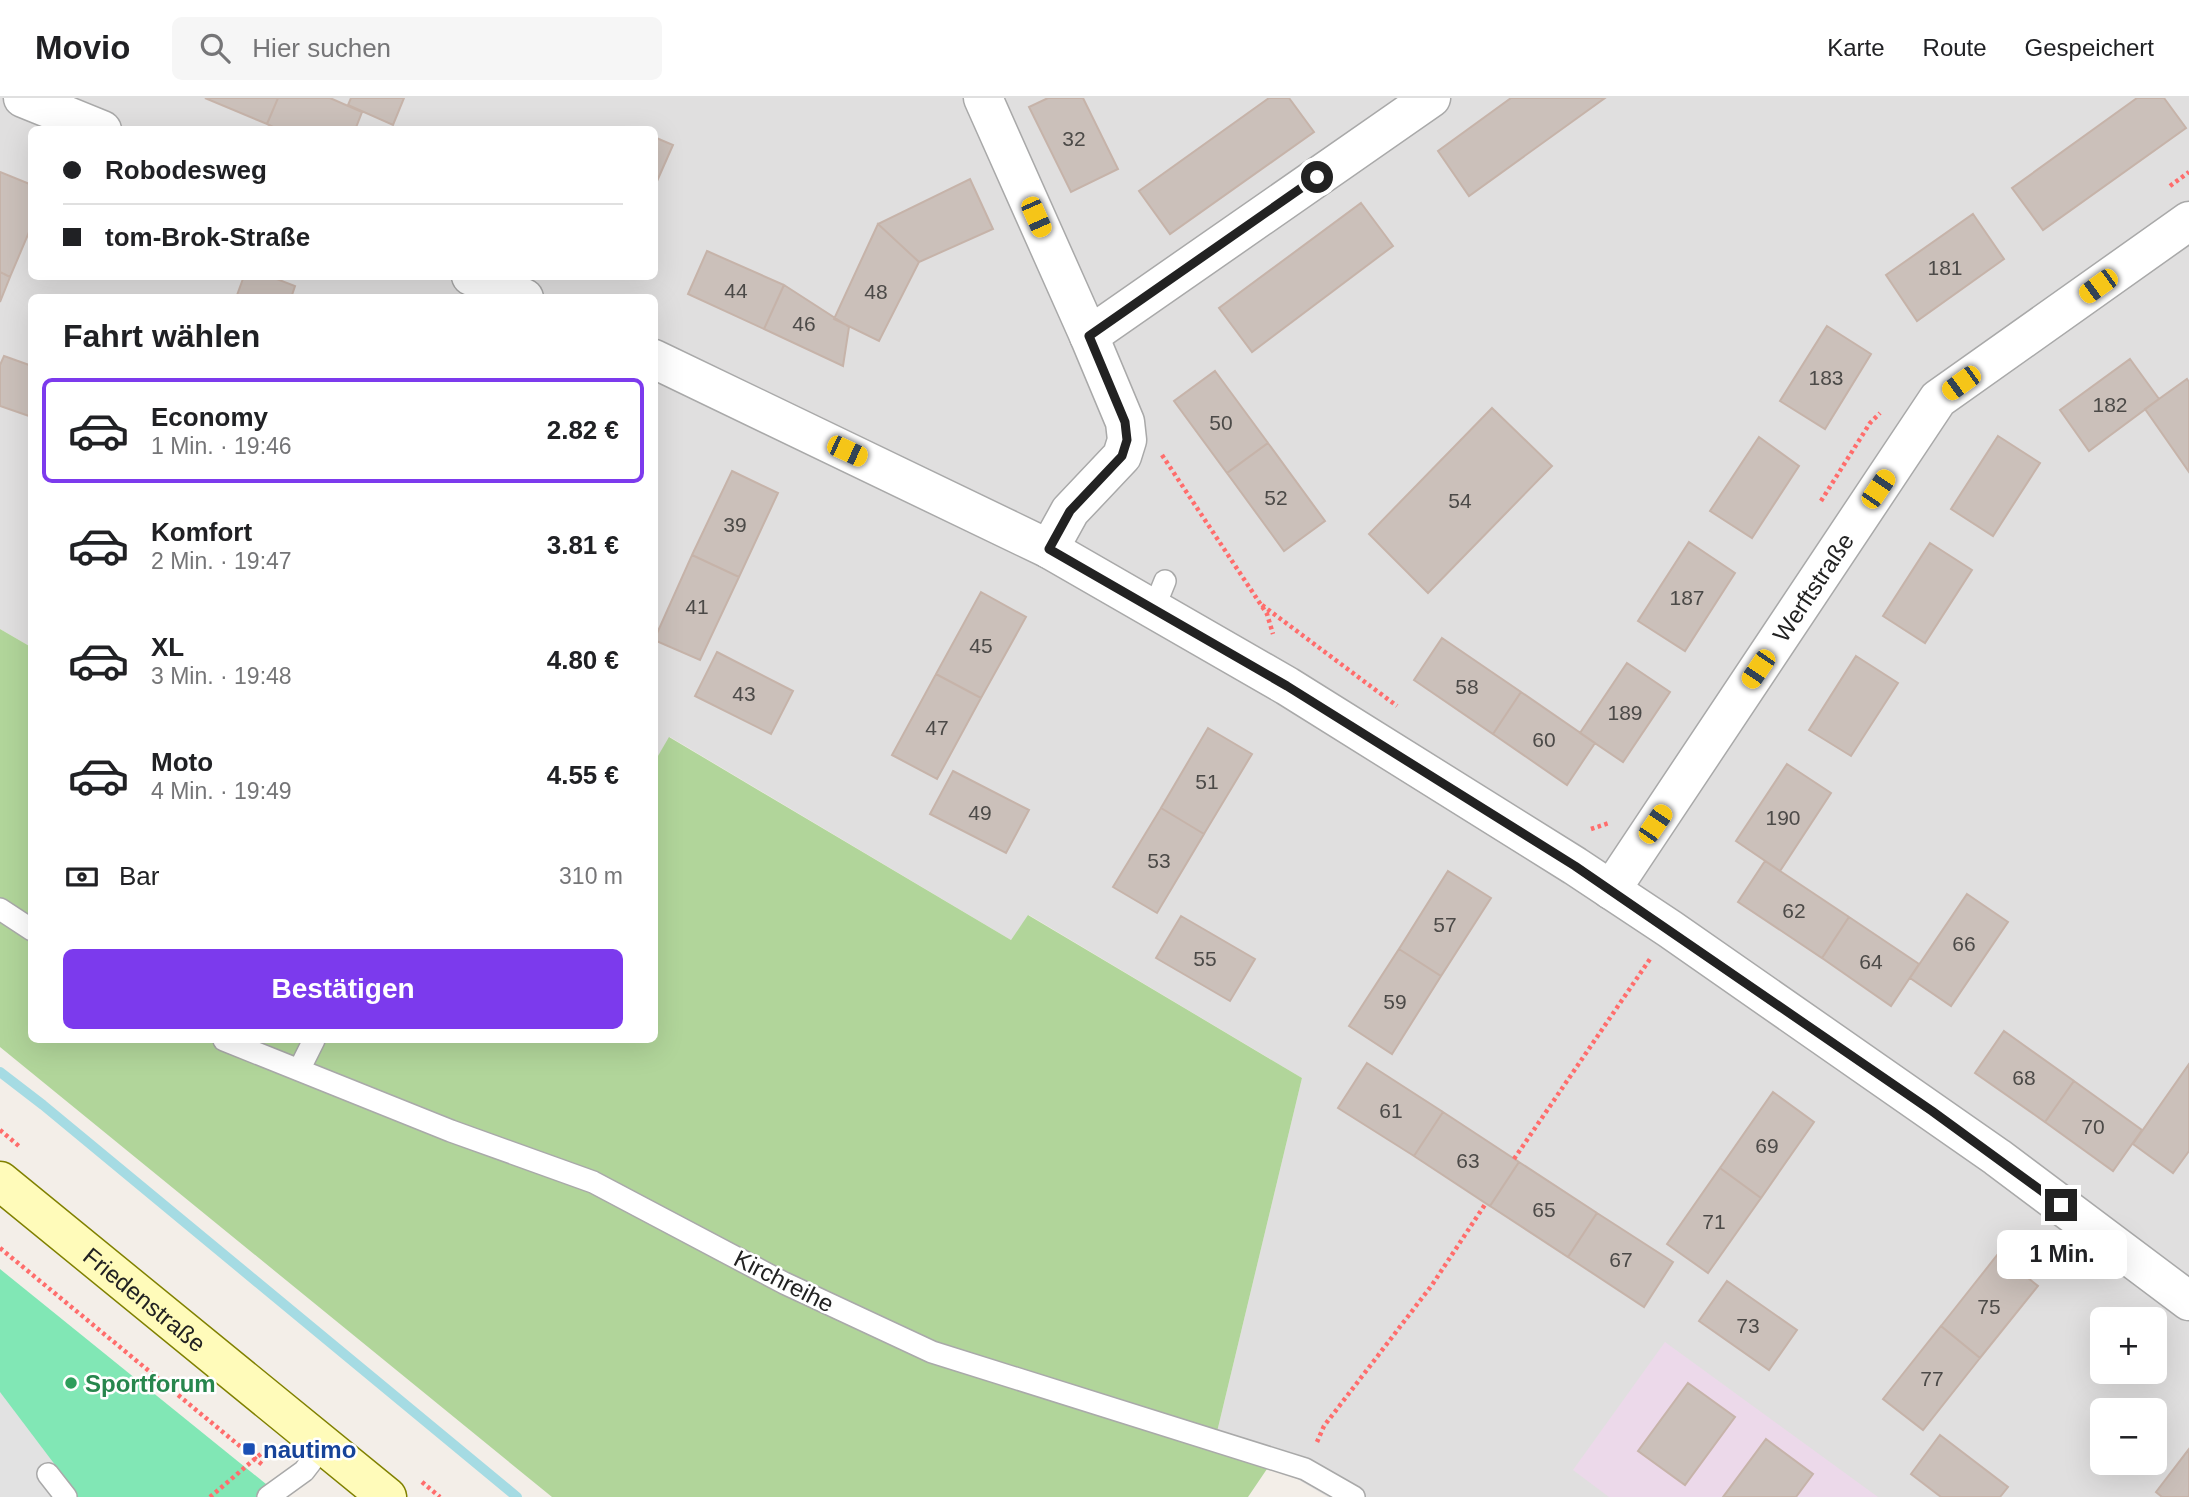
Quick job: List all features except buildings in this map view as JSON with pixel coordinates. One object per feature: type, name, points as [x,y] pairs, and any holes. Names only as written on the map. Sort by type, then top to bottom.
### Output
[{"type":"main road","name":"Friedenstraße","points":[[0,1181],[387,1497]]},
{"type":"street","points":[[23,98],[93,126]]},
{"type":"street","points":[[983,98],[1125,422],[1127,440],[1122,456],[1070,511],[1049,549]]},
{"type":"street","points":[[1089,336],[1431,98]]},
{"type":"street","name":"Werftstraße","points":[[1611,890],[1938,399],[2189,221]]},
{"type":"street","points":[[481,280],[514,294]]},
{"type":"street","points":[[658,361],[1049,549],[1160,594],[1287,686],[1670,929],[1997,1157],[2189,1301]]},
{"type":"lane","points":[[0,909],[28,927]]},
{"type":"lane","name":"Kirchreihe","points":[[232,1043],[451,1131],[593,1182],[784,1283],[932,1352],[1305,1469],[1354,1497]]},
{"type":"lane","points":[[299,1070],[312,1043]]},
{"type":"lane","points":[[268,1497],[304,1471],[324,1445]]},
{"type":"lane","points":[[48,1474],[66,1497]]},
{"type":"path","points":[[2166,188],[2189,172]]},
{"type":"path","points":[[1818,505],[1870,424],[1887,405]]},
{"type":"path","points":[[1125,422],[1162,456],[1262,605],[1267,614],[1287,686]]},
{"type":"path","points":[[1262,605],[1402,710]]},
{"type":"path","points":[[1581,822],[1592,829],[1617,819]]},
{"type":"path","points":[[1514,1159],[1670,929]]},
{"type":"path","points":[[1305,1469],[1324,1426],[1432,1285],[1486,1203]]},
{"type":"path","points":[[0,1248],[286,1484]]},
{"type":"path","points":[[210,1497],[272,1444]]},
{"type":"shaded area","points":[[0,98],[2189,98],[2189,1497],[1328,1497],[1217,1432],[1302,1078],[1029,915],[1011,940],[670,737],[658,756],[658,294],[28,294],[28,645],[0,629]]},
{"type":"shaded area","points":[[1665,1342],[1878,1497],[1609,1497],[1573,1470]]},
{"type":"shaded area","points":[[0,1392],[74,1490],[66,1497],[0,1497]]},
{"type":"green space","points":[[0,629],[28,645],[28,1043],[658,1043],[658,756],[669,737],[1011,940],[1028,915],[1302,1078],[1217,1432],[1269,1466],[1248,1497],[552,1497],[0,1047]]},
{"type":"green space","name":"Sportforum","points":[[0,1269],[282,1497],[0,1497]]},
{"type":"waterway","points":[[0,1072],[517,1497]]},
{"type":"place","name":"Sportforum","points":[[71,1383]]},
{"type":"place","name":"nautimo","points":[[249,1449]]},
{"type":"route","points":[[1317,177],[1089,336],[1125,422],[1127,440],[1122,456],[1070,511],[1049,549],[1287,686],[1575,866],[1932,1111],[2061,1205]]}]
